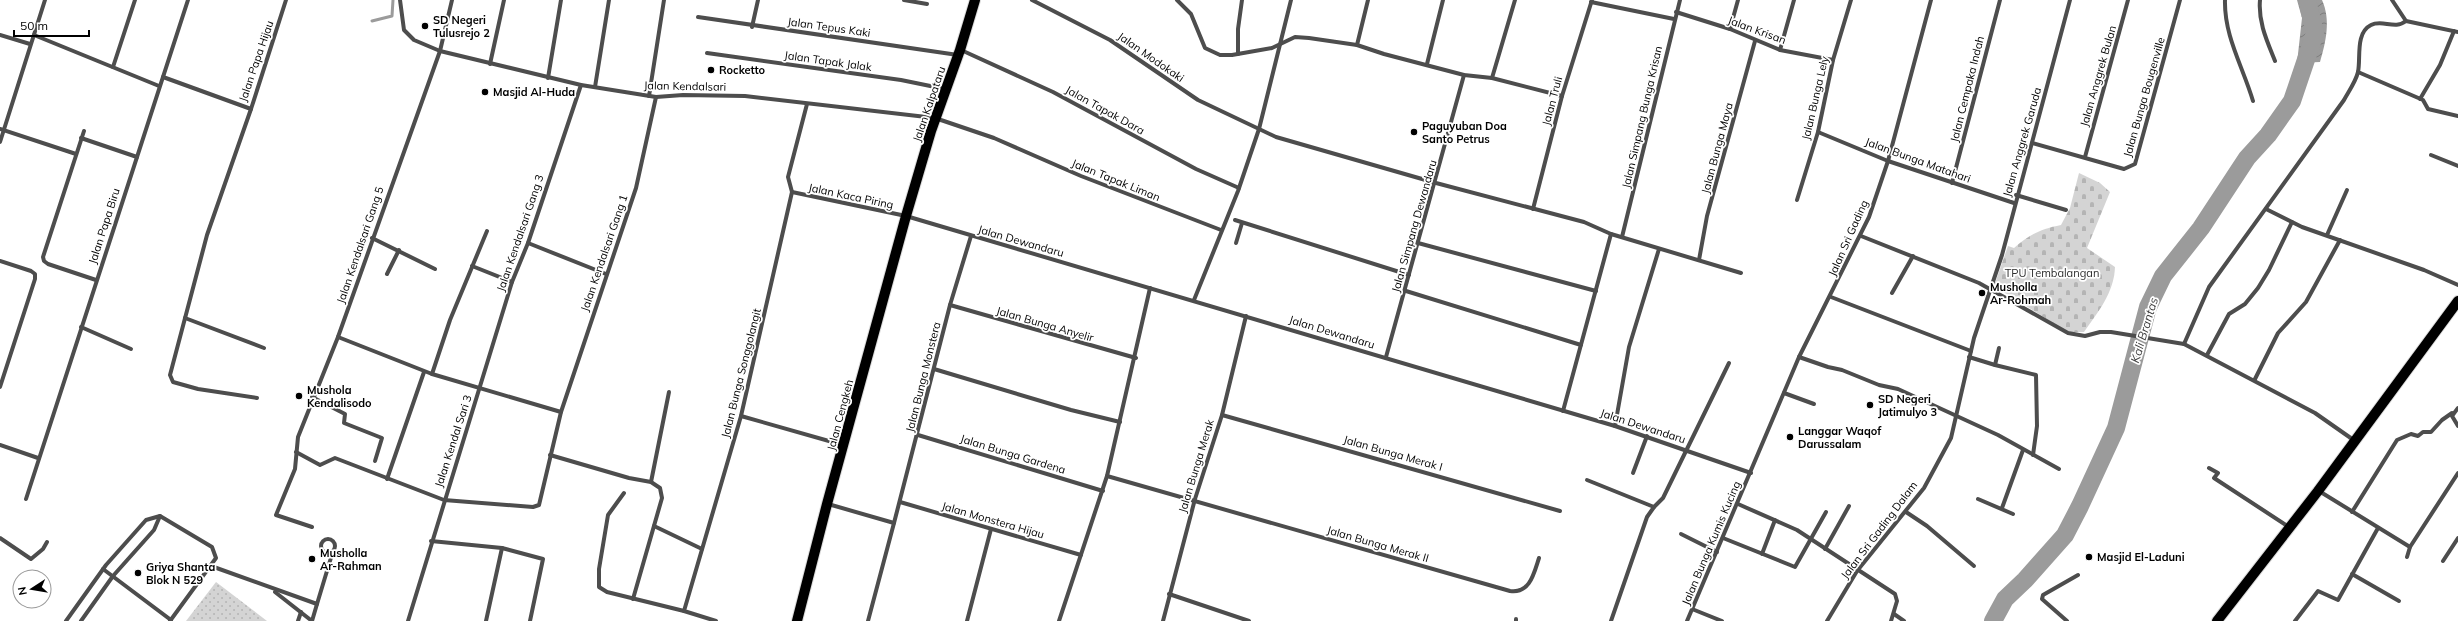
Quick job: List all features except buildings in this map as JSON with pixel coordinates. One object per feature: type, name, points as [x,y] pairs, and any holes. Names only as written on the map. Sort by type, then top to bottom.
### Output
[{"type":"main road","name":"Jalan Kalpataru","points":[[906,216],[935,118],[959,52],[975,0]]},
{"type":"main road","name":"Jalan Cengkeh","points":[[797,621],[827,504],[845,445],[906,216]]},
{"type":"main road","points":[[2217,621],[2355,442],[2458,301]]},
{"type":"street","points":[[0,142],[2,130],[45,0]]},
{"type":"street","points":[[113,67],[135,0]]},
{"type":"street","name":"Jalan Papa Biru","points":[[26,499],[38,458],[188,0]]},
{"type":"street","name":"Jalan Papa Hijau","points":[[163,77],[251,109],[286,0]]},
{"type":"street","name":"Jalan Kendalsari","points":[[400,0],[404,30],[414,40],[440,51],[548,78],[580,85],[656,97],[683,95],[745,96],[935,118]]},
{"type":"street","name":"Jalan Kendalsari Gang 5","points":[[312,527],[276,515],[295,469],[296,443],[312,398],[338,337],[372,238],[440,51],[452,0]]},
{"type":"street","points":[[490,64],[504,0]]},
{"type":"street","points":[[548,78],[561,0]]},
{"type":"street","points":[[595,87],[609,0]]},
{"type":"street","points":[[649,96],[664,0]]},
{"type":"street","points":[[752,27],[758,0]]},
{"type":"street","points":[[904,0],[927,4]]},
{"type":"street","name":"Jalan Modokaki","points":[[1032,0],[1110,40],[1198,100],[1259,129],[1310,148],[1584,222],[1611,234],[1741,273]]},
{"type":"street","points":[[1238,54],[1238,29],[1242,0]]},
{"type":"street","points":[[1194,300],[1239,188],[1259,129],[1291,0]]},
{"type":"street","points":[[1357,45],[1368,0]]},
{"type":"street","points":[[1427,64],[1443,0]]},
{"type":"street","points":[[1492,78],[1515,0]]},
{"type":"street","name":"Jalan Simpang Bunga Krisan","points":[[1622,237],[1674,19],[1680,0]]},
{"type":"street","points":[[1730,29],[1738,0]]},
{"type":"street","points":[[1780,50],[1794,0]]},
{"type":"street","name":"Jalan Bunga Lely","points":[[1797,200],[1818,132],[1833,60],[1851,0]]},
{"type":"street","name":"Jalan Sri Gading","points":[[1751,473],[1799,357],[1862,236],[1888,161],[1931,0]]},
{"type":"street","name":"Jalan Cempaka Indah","points":[[1952,183],[2000,0]]},
{"type":"street","name":"Jalan Anggrek Garuda","points":[[1990,288],[2002,254],[2014,203],[2032,143],[2070,0]]},
{"type":"street","name":"Jalan Anggrek Bulan","points":[[2085,157],[2128,0]]},
{"type":"street","name":"Jalan Bunga Bougenville","points":[[2032,143],[2124,169],[2135,164],[2180,0]]},
{"type":"street","points":[[2225,0],[2226,22],[2231,41],[2253,101]]},
{"type":"street","points":[[2260,0],[2265,38],[2275,61]]},
{"type":"street","points":[[2392,0],[2406,21]]},
{"type":"street","points":[[1180,1],[1191,14],[1205,48],[1220,55],[1266,50],[1296,37],[1357,45],[1384,54],[1427,64],[1464,75],[1492,78],[1562,96]]},
{"type":"street","points":[[1591,1],[1674,19]]},
{"type":"street","name":"Jalan Truli","points":[[1533,209],[1562,96],[1591,1]]},
{"type":"street","name":"Jalan Krisan","points":[[1676,12],[1730,29],[1780,50],[1833,60]]},
{"type":"street","name":"Jalan Tepus Kaki","points":[[698,17],[752,27],[959,52]]},
{"type":"street","points":[[2184,344],[2209,288],[2344,100],[2358,72],[2363,32],[2370,26],[2378,23],[2396,25],[2406,21],[2456,32],[2433,78],[2420,99]]},
{"type":"street","points":[[0,34],[30,44]]},
{"type":"street","points":[[34,35],[159,86]]},
{"type":"street","name":"Jalan Bunga Maya","points":[[1699,260],[1707,216],[1755,40]]},
{"type":"street","name":"Jalan Tapak Dara","points":[[959,52],[1053,92],[1196,169],[1239,188]]},
{"type":"street","name":"Jalan Tapak Jalak","points":[[707,53],[901,80],[946,89]]},
{"type":"street","points":[[2358,72],[2424,101],[2428,109],[2458,116]]},
{"type":"street","name":"Jalan Simpang Dewandaru","points":[[1386,357],[1436,183],[1464,75]]},
{"type":"street","name":"Jalan Kendalsari Gang 3","points":[[480,387],[512,282],[528,243],[580,85]]},
{"type":"street","name":"Jalan Kendalsari Gang 1","points":[[296,452],[318,464],[335,458],[444,500],[535,507],[540,502],[561,412],[636,188],[656,97]]},
{"type":"street","name":"Jalan Bunga Songgolangit","points":[[684,611],[741,416],[792,192],[788,177],[807,104]]},
{"type":"street","points":[[251,109],[207,235],[170,375],[172,381],[198,389],[257,398]]},
{"type":"street","name":"Jalan Tapak Liman","points":[[935,118],[994,138],[1081,176],[1221,230]]},
{"type":"street","points":[[2,130],[76,154]]},
{"type":"street","points":[[84,131],[43,257],[44,261],[96,280]]},
{"type":"street","name":"Jalan Bunga Matahari","points":[[1818,132],[1888,161],[2014,203]]},
{"type":"street","points":[[81,138],[137,157]]},
{"type":"street","points":[[2430,155],[2458,166]]},
{"type":"street","points":[[2327,235],[2347,190]]},
{"type":"street","name":"Jalan Kaca Piring","points":[[792,192],[906,216]]},
{"type":"street","points":[[2016,196],[2066,210]]},
{"type":"street","points":[[2266,209],[2292,222],[2458,285]]},
{"type":"street","name":"Jalan Dewandaru","points":[[906,216],[1194,300],[1615,426],[1751,473]]},
{"type":"street","points":[[1235,220],[1410,275]]},
{"type":"street","points":[[2207,355],[2230,314],[2245,304],[2261,282],[2292,222]]},
{"type":"street","points":[[1236,243],[1242,223]]},
{"type":"street","points":[[432,374],[450,320],[487,231]]},
{"type":"street","points":[[1563,411],[1611,234]]},
{"type":"street","name":"Jalan Bunga Monstera","points":[[868,621],[918,435],[950,305],[971,236]]},
{"type":"street","points":[[1862,236],[1990,288],[2068,333],[2085,336],[2100,332],[2122,334],[2184,344],[2255,379],[2315,413],[2355,442]]},
{"type":"street","points":[[372,238],[435,269]]},
{"type":"street","points":[[2255,379],[2278,333],[2306,302],[2340,240]]},
{"type":"street","points":[[528,243],[606,274]]},
{"type":"street","points":[[1418,243],[1596,291]]},
{"type":"street","points":[[1615,426],[1629,347],[1659,249]]},
{"type":"street","points":[[387,274],[399,250]]},
{"type":"street","points":[[1892,293],[1913,256]]},
{"type":"street","points":[[0,261],[35,274],[35,279],[0,387]]},
{"type":"street","points":[[472,266],[512,282]]},
{"type":"street","points":[[1059,621],[1103,491],[1136,358],[1150,288]]},
{"type":"street","name":"Jalan Sri Gading Dalam","points":[[1827,621],[1857,571],[1924,488],[1946,450],[1957,417],[1969,357],[1990,288]]},
{"type":"street","points":[[1406,291],[1581,345]]},
{"type":"street","points":[[1831,297],[1971,351]]},
{"type":"street","name":"Jalan Bunga Anyelir","points":[[950,305],[1136,358]]},
{"type":"street","name":"Jalan Bunga Merak","points":[[1163,621],[1195,499],[1222,415],[1246,316]]},
{"type":"street","points":[[184,318],[264,348]]},
{"type":"street","points":[[81,327],[131,349]]},
{"type":"street","points":[[338,337],[424,372],[480,387],[561,412]]},
{"type":"street","points":[[1995,366],[1999,348]]},
{"type":"street","points":[[1799,357],[1842,370],[1879,386],[1898,389],[1998,435],[2058,469]]},
{"type":"street","points":[[1969,357],[1995,366],[2036,375],[2037,426],[2033,455]]},
{"type":"street","points":[[1611,621],[1647,517],[1663,498],[1688,450],[1729,363]]},
{"type":"street","points":[[934,369],[1071,410],[1120,422]]},
{"type":"street","points":[[387,479],[424,372]]},
{"type":"street","name":"Jalan Kendal Sari 3","points":[[408,621],[431,541],[480,387]]},
{"type":"street","points":[[652,482],[669,392]]},
{"type":"street","points":[[1784,393],[1814,404]]},
{"type":"street","points":[[312,398],[345,414],[344,423],[382,438],[375,461]]},
{"type":"street","points":[[2352,512],[2397,440],[2406,435],[2418,436],[2423,432],[2431,432],[2442,420],[2458,408]]},
{"type":"street","points":[[2452,413],[2452,419],[2458,426]]},
{"type":"street","name":"Jalan Bunga Merak I","points":[[1222,415],[1560,511]]},
{"type":"street","points":[[741,416],[845,445]]},
{"type":"street","name":"Jalan Bunga Gardena","points":[[918,435],[1103,491]]},
{"type":"street","points":[[1633,473],[1647,436]]},
{"type":"street","points":[[0,445],[38,458]]},
{"type":"street","points":[[2002,508],[2023,450]]},
{"type":"street","points":[[550,455],[628,478],[658,484],[662,492],[633,599]]},
{"type":"street","points":[[2209,468],[2218,473],[2214,478],[2290,527]]},
{"type":"street","name":"Jalan Bunga Kumis Kucing","points":[[1687,621],[1751,473]]},
{"type":"street","points":[[2407,557],[2410,547],[2458,473]]},
{"type":"street","name":"Jalan Bunga Merak II","points":[[1107,476],[1195,499],[1510,591],[1519,591],[1529,584],[1539,558]]},
{"type":"street","points":[[1587,480],[1654,507]]},
{"type":"street","points":[[2318,491],[2410,547]]},
{"type":"street","points":[[624,493],[608,515],[598,580],[603,591],[684,611],[716,621]]},
{"type":"street","points":[[1978,499],[2013,514]]},
{"type":"street","name":"Jalan Monstera Hijau","points":[[900,502],[1081,555]]},
{"type":"street","points":[[827,504],[894,523]]},
{"type":"street","points":[[1738,504],[1797,530],[1826,548],[1857,571],[1895,594],[1897,597],[1894,614],[1891,621]]},
{"type":"street","points":[[1826,548],[1849,506]]},
{"type":"street","points":[[1723,538],[1795,567],[1810,539],[1818,529],[1819,522],[1826,512]]},
{"type":"street","points":[[1906,512],[1927,526],[1974,566]]},
{"type":"street","points":[[81,621],[113,576],[154,530],[160,516]]},
{"type":"street","points":[[66,621],[103,569],[146,520],[160,516],[212,547],[216,558],[171,620],[103,569]]},
{"type":"street","points":[[1762,554],[1775,520]]},
{"type":"street","points":[[654,526],[702,549]]},
{"type":"street","points":[[2295,621],[2318,592],[2338,600],[2378,528]]},
{"type":"street","points":[[967,621],[991,529]]},
{"type":"street","points":[[1681,534],[1717,552]]},
{"type":"street","points":[[0,538],[31,559],[43,549],[47,542]]},
{"type":"street","points":[[2443,561],[2458,538]]},
{"type":"street","points":[[271,590],[312,621],[333,551],[334,542],[325,539],[320,547],[330,560]]},
{"type":"street","points":[[431,541],[502,548],[543,559],[530,621]]},
{"type":"street","points":[[486,621],[502,548]]},
{"type":"street","points":[[324,552],[333,551]]},
{"type":"street","points":[[211,566],[271,590],[317,604]]},
{"type":"street","points":[[2352,574],[2399,601]]},
{"type":"street","points":[[2067,621],[2042,599],[2042,595],[2078,575]]},
{"type":"street","points":[[1169,594],[1249,621]]},
{"type":"street","points":[[1692,609],[1722,621]]},
{"type":"street","points":[[298,621],[301,612]]},
{"type":"street","points":[[1894,614],[1904,621]]},
{"type":"green space","name":"TPU Tembalangan","points":[[2079,173],[2100,183],[2110,192],[2087,248],[2115,267],[2112,285],[2095,317],[2084,332],[2071,332],[2061,328],[1994,286],[2008,246],[2014,248],[2025,239],[2036,233],[2047,228],[2061,225],[2070,208]]},
{"type":"green space","points":[[216,582],[267,621],[186,621]]},
{"type":"water","points":[[2297,0],[2322,0],[2325,8],[2327,31],[2320,62],[2297,63],[2302,18]]},
{"type":"waterway","points":[[372,21],[392,16],[393,0]]},
{"type":"waterway","name":"Kali Brantas","points":[[1993,621],[2005,599],[2025,580],[2065,535],[2080,506],[2116,428],[2148,307],[2163,276],[2201,228],[2247,158],[2268,135],[2292,101],[2315,33],[2307,0]]},
{"type":"place","name":"SD Negeri Tulusrejo 2","points":[[425,26]]},
{"type":"place","name":"Rocketto","points":[[711,70]]},
{"type":"place","name":"Masjid Al-Huda","points":[[485,92]]},
{"type":"place","name":"Paguyuban Doa Santo Petrus","points":[[1414,132]]},
{"type":"place","name":"Musholla Ar-Rohmah","points":[[1982,293]]},
{"type":"place","name":"Mushola Kendalisodo","points":[[299,396]]},
{"type":"place","name":"SD Negeri Jatimulyo 3","points":[[1870,405]]},
{"type":"place","name":"Langgar Waqof Darussalam","points":[[1790,437]]},
{"type":"place","name":"Masjid El-Laduni","points":[[2089,557]]},
{"type":"place","name":"Musholla Ar-Rahman","points":[[312,559]]},
{"type":"place","name":"Griya Shanta Blok N 529","points":[[138,573]]}]
